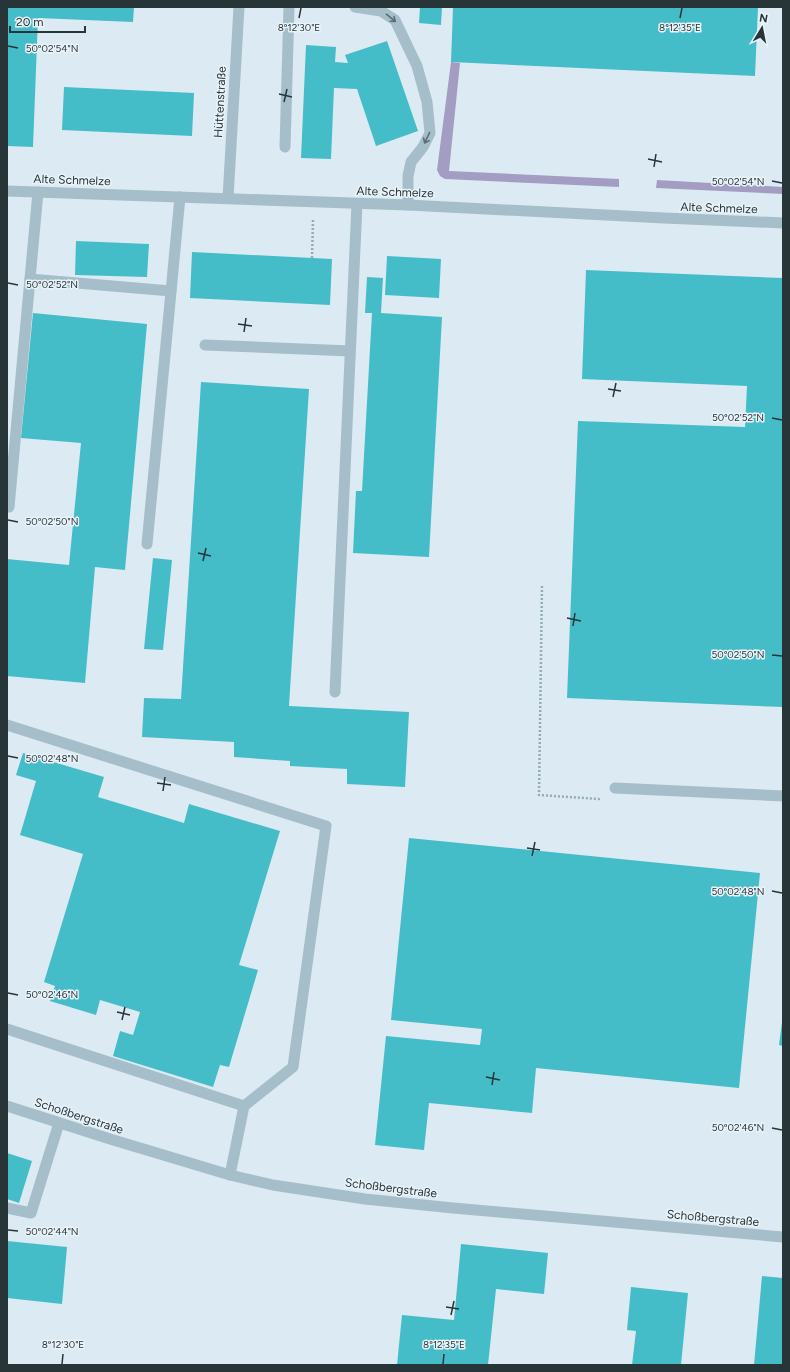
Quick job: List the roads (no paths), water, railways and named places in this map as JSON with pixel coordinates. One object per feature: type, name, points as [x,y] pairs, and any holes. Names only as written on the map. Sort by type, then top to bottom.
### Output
[{"type":"street","name":"Hüttenstraße","points":[[228,198],[239,7]]},
{"type":"street","points":[[285,147],[289,7]]},
{"type":"street","points":[[355,7],[382,11],[395,20],[417,66],[427,102],[430,133],[423,147],[410,162],[408,176],[408,205]]},
{"type":"street","name":"Alte Schmelze","points":[[7,191],[408,205],[783,223]]},
{"type":"street","points":[[9,507],[38,192]]},
{"type":"street","points":[[147,544],[180,197]]},
{"type":"street","points":[[335,692],[357,204]]},
{"type":"street","points":[[30,279],[171,291]]},
{"type":"street","points":[[205,345],[350,351]]},
{"type":"street","points":[[7,725],[326,826],[294,1067],[244,1106],[230,1175]]},
{"type":"street","points":[[615,788],[783,796]]},
{"type":"street","points":[[7,1029],[244,1106]]},
{"type":"street","name":"Schoßbergstraße","points":[[7,1106],[230,1175],[273,1185],[373,1200],[783,1237]]},
{"type":"street","points":[[7,1208],[31,1213],[59,1123]]}]
